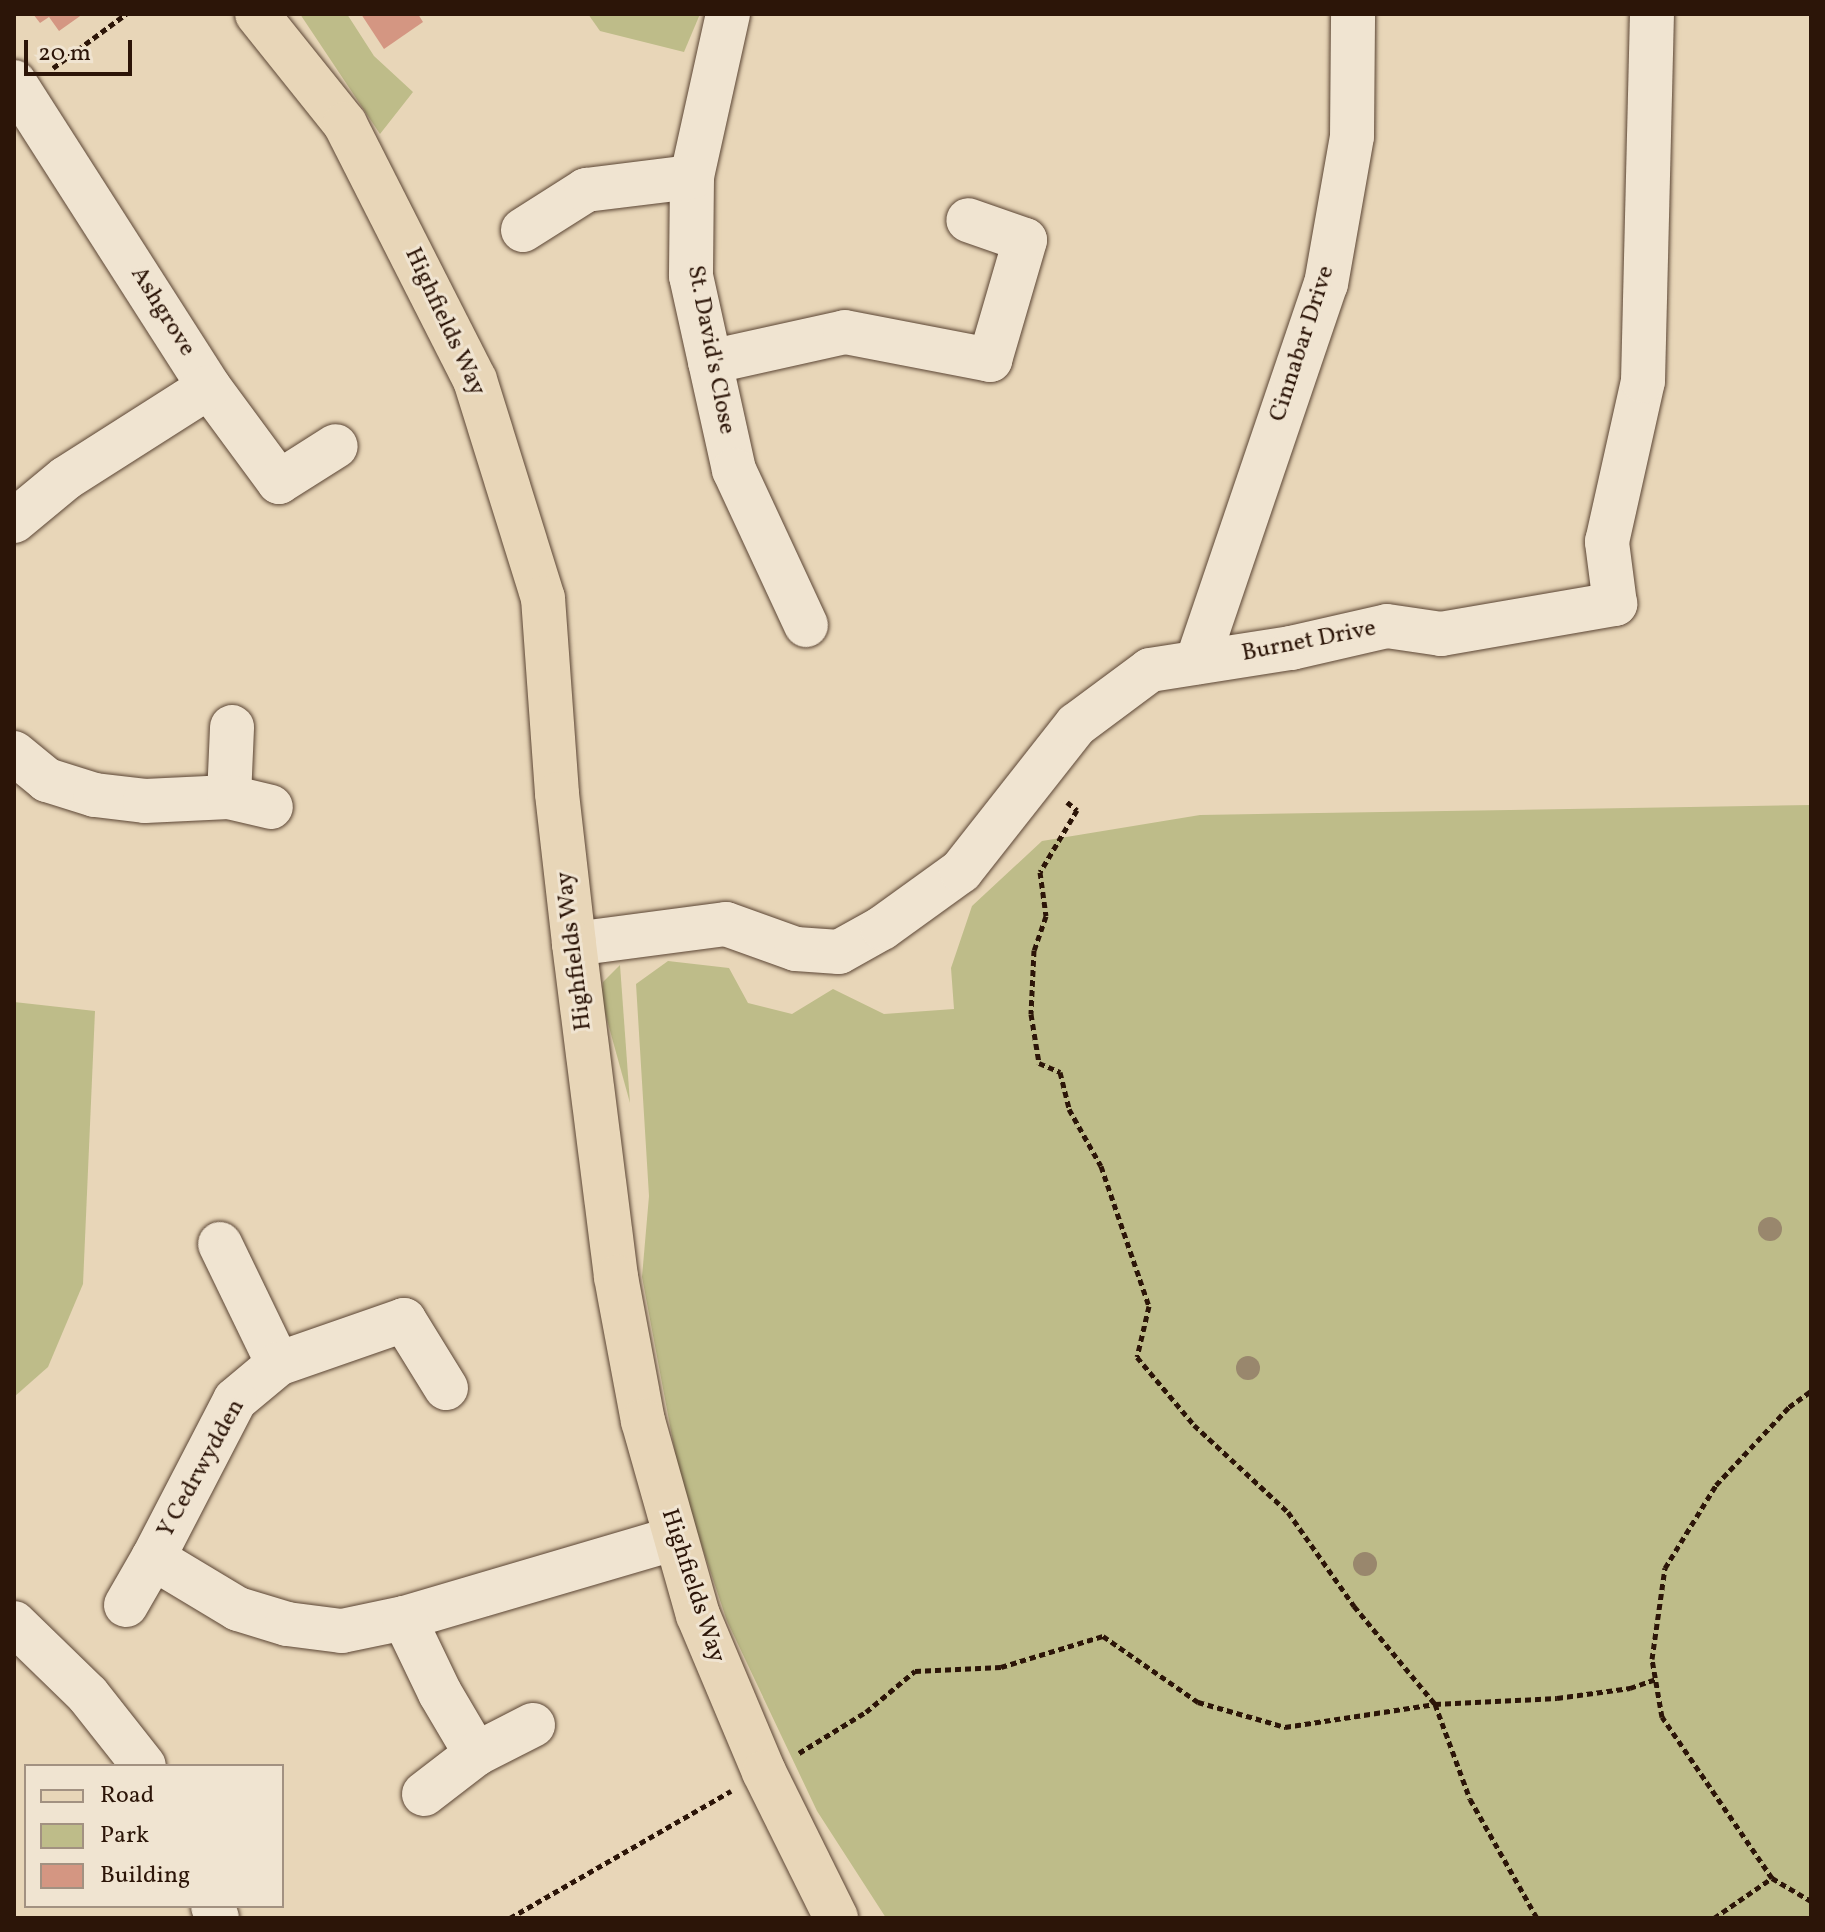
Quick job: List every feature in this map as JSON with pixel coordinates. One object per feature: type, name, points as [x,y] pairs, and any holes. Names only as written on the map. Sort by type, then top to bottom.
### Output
[{"type":"main road","name":"Highfields Way","points":[[257,14],[345,124],[475,380],[543,598],[557,794],[574,944],[616,1277],[643,1421],[702,1628],[764,1772],[836,1918]]},
{"type":"street","name":"St. David's Close","points":[[728,14],[692,177],[691,276],[734,470],[806,625]]},
{"type":"street","name":"Cinnabar Drive","points":[[1197,662],[1326,284],[1352,136],[1353,14]]},
{"type":"street","name":"Burnet Drive","points":[[574,944],[726,924],[796,949],[839,952],[882,928],[961,871],[1076,725],[1150,670],[1291,648],[1387,626],[1441,634],[1615,604],[1607,542],[1643,381],[1652,14]]},
{"type":"street","name":"Ashgrove","points":[[16,90],[209,387],[279,482],[336,446]]},
{"type":"street","points":[[523,230],[586,190],[692,177]]},
{"type":"street","points":[[710,362],[845,332],[990,360],[1025,240],[968,220]]},
{"type":"street","points":[[14,521],[66,478],[209,387]]},
{"type":"street","points":[[229,797],[232,727]]},
{"type":"street","points":[[14,753],[47,780],[95,795],[145,801],[229,797],[271,807]]},
{"type":"street","points":[[220,1244],[278,1364]]},
{"type":"street","name":"Y Cedrwydden","points":[[446,1388],[404,1320],[278,1364],[235,1400],[153,1558],[238,1609],[287,1624],[342,1631],[404,1618],[675,1538]]},
{"type":"street","points":[[126,1605],[153,1558]]},
{"type":"street","points":[[404,1618],[440,1693],[476,1754]]},
{"type":"street","points":[[14,1623],[88,1695],[142,1764]]},
{"type":"street","points":[[424,1794],[476,1754],[533,1725]]},
{"type":"path","points":[[16,90],[126,14]]},
{"type":"path","points":[[1077,810],[1040,872],[1046,916],[1034,950],[1031,1014],[1039,1063],[1060,1072],[1069,1109],[1101,1166],[1149,1306],[1137,1357],[1194,1425],[1288,1512],[1354,1606],[1435,1704],[1470,1799],[1537,1918]]},
{"type":"path","points":[[1811,1391],[1789,1407],[1716,1485],[1665,1568],[1652,1659],[1662,1717],[1772,1878],[1811,1901]]},
{"type":"path","points":[[510,1918],[866,1712],[915,1671],[1001,1667],[1103,1636],[1198,1702],[1285,1727],[1435,1704],[1557,1698],[1630,1688],[1656,1679]]},
{"type":"path","points":[[1714,1918],[1772,1878]]},
{"type":"green space","points":[[300,14],[347,14],[374,56],[413,92],[380,134]]},
{"type":"green space","points":[[588,14],[700,14],[684,52],[600,31]]},
{"type":"green space","points":[[1811,805],[1811,1918],[886,1918],[817,1811],[727,1621],[681,1484],[642,1277],[649,1196],[636,984],[668,961],[729,968],[748,1003],[792,1014],[833,989],[884,1014],[954,1009],[951,968],[972,906],[1042,841],[1200,815]]},
{"type":"green space","points":[[620,965],[630,1103],[601,998],[603,982]]},
{"type":"green space","points":[[14,1002],[95,1011],[83,1284],[48,1367],[14,1397]]},
{"type":"building","points":[[33,14],[83,14],[59,31],[49,17],[40,23]]},
{"type":"building","points":[[361,14],[418,14],[423,22],[384,49]]}]
